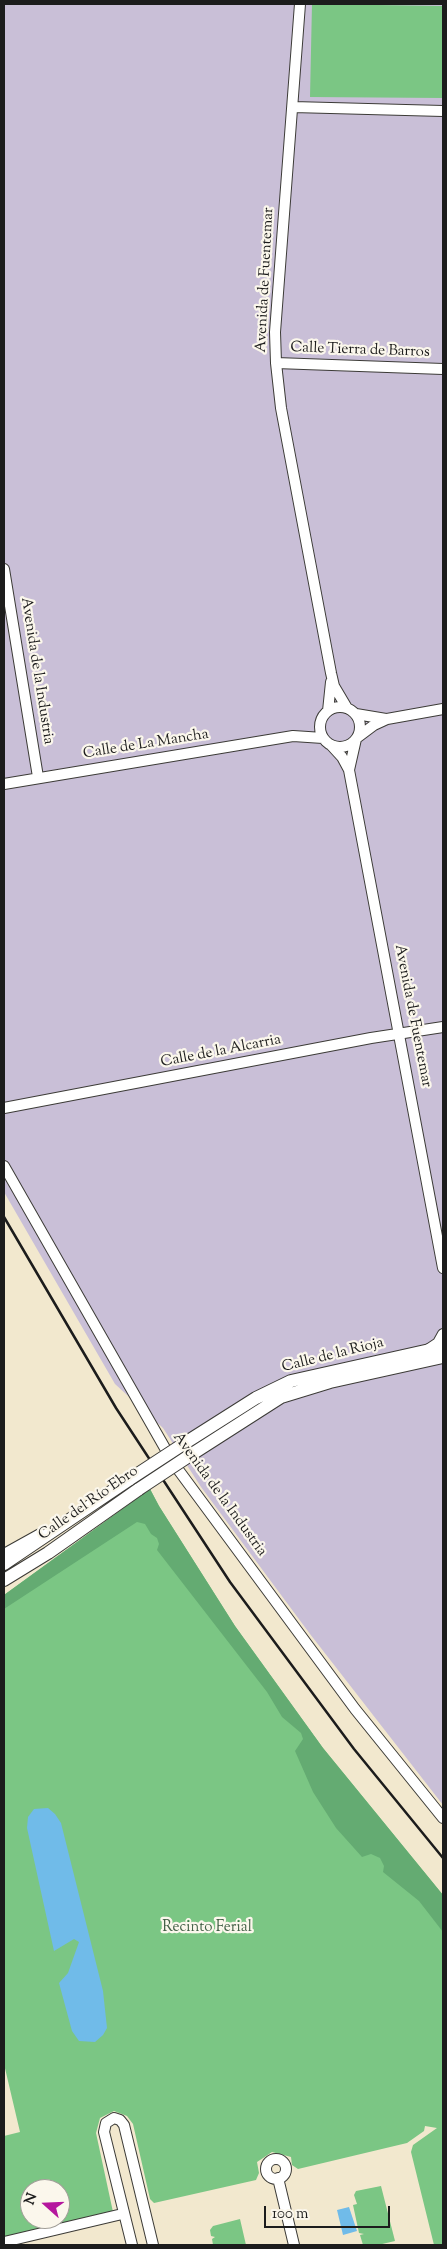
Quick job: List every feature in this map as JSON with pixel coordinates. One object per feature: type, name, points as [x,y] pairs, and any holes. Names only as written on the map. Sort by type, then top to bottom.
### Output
[{"type":"main road","name":"Calle de la Rioja","points":[[185,1443],[256,1398],[291,1382],[443,1347]]},
{"type":"main road","name":"Calle de la Rioja","points":[[192,1454],[281,1397],[330,1382],[443,1357]]},
{"type":"main road","name":"Calle del Río Ebro","points":[[4,1564],[185,1443]]},
{"type":"main road","name":"Calle del Río Ebro","points":[[4,1580],[48,1553],[192,1454]]},
{"type":"main road","points":[[4,1587],[48,1553]]},
{"type":"street","name":"Avenida de Fuentemar","points":[[300,4],[275,332],[276,363],[281,408],[331,673],[334,686],[352,711]]},
{"type":"street","points":[[293,107],[443,111]]},
{"type":"street","name":"Calle Tierra de Barros","points":[[276,363],[443,369]]},
{"type":"street","name":"Avenida de la Industria","points":[[4,569],[38,777]]},
{"type":"street","name":"Avenida de Fuentemar","points":[[325,714],[331,673]]},
{"type":"street","points":[[387,719],[337,707],[325,714],[320,728],[326,741],[343,747],[374,725],[387,719],[443,709]]},
{"type":"street","points":[[352,711],[360,726],[357,738]]},
{"type":"street","name":"Calle de La Mancha","points":[[4,784],[293,736],[310,728],[325,714]]},
{"type":"street","name":"Calle de La Mancha","points":[[293,736],[326,741]]},
{"type":"street","name":"Avenida de Fuentemar","points":[[349,770],[357,738]]},
{"type":"street","name":"Avenida de Fuentemar","points":[[326,741],[342,758],[349,770],[443,1268]]},
{"type":"street","name":"Calle de la Alcarria","points":[[4,1108],[400,1033],[443,1027]]},
{"type":"street","name":"Avenida de la Industria","points":[[4,1166],[174,1464],[355,1709],[443,1818]]},
{"type":"street","points":[[428,1350],[438,1343],[443,1334]]},
{"type":"street","points":[[4,1554],[74,1516]]},
{"type":"street","points":[[132,2245],[104,2132],[106,2123],[114,2118],[120,2120],[124,2125],[153,2245]]},
{"type":"street","points":[[278,2178],[294,2245]]},
{"type":"street","points":[[4,2242],[118,2215]]},
{"type":"shaded area","points":[[4,4],[443,4],[443,1805],[310,1634],[201,1487],[163,1428],[115,1384],[4,1192]]},
{"type":"green space","points":[[312,4],[443,6],[443,98],[310,97]]},
{"type":"green space","name":"Recinto Ferial","points":[[150,1489],[235,1626],[323,1748],[443,1895],[443,2245],[434,2245],[411,2152],[413,2145],[437,2128],[425,2126],[424,2131],[407,2143],[298,2169],[292,2165],[291,2157],[272,2152],[257,2162],[259,2173],[256,2180],[154,2203],[150,2199],[133,2124],[127,2116],[114,2111],[100,2118],[96,2133],[113,2212],[70,2223],[70,2179],[20,2179],[20,2229],[47,2229],[4,2240],[4,2136],[20,2132],[4,2064],[4,1595]]},
{"type":"green space","points":[[150,1489],[235,1626],[323,1748],[443,1895],[443,1932],[419,1901],[383,1872],[384,1866],[380,1858],[371,1854],[362,1857],[336,1828],[313,1792],[295,1751],[303,1739],[301,1733],[282,1717],[267,1692],[157,1550],[159,1544],[157,1538],[151,1534],[145,1524],[137,1522],[4,1609],[4,1595]]},
{"type":"green space","points":[[381,2186],[395,2241],[378,2245],[363,2245],[360,2235],[364,2234],[359,2233],[353,2205],[357,2204],[354,2195],[356,2191]]},
{"type":"green space","points":[[240,2219],[246,2245],[213,2245],[212,2239],[215,2237],[211,2236],[210,2230],[213,2226]]},
{"type":"water","points":[[48,1808],[61,1823],[103,1991],[107,2028],[103,2035],[95,2042],[79,2041],[72,2031],[59,1983],[68,1973],[79,1942],[74,1939],[54,1951],[27,1828],[28,1817],[34,1809]]},
{"type":"water","points":[[349,2207],[357,2231],[343,2235],[337,2210]]},
{"type":"railway","points":[[4,1217],[116,1408],[230,1582],[354,1749],[443,1858]]}]
